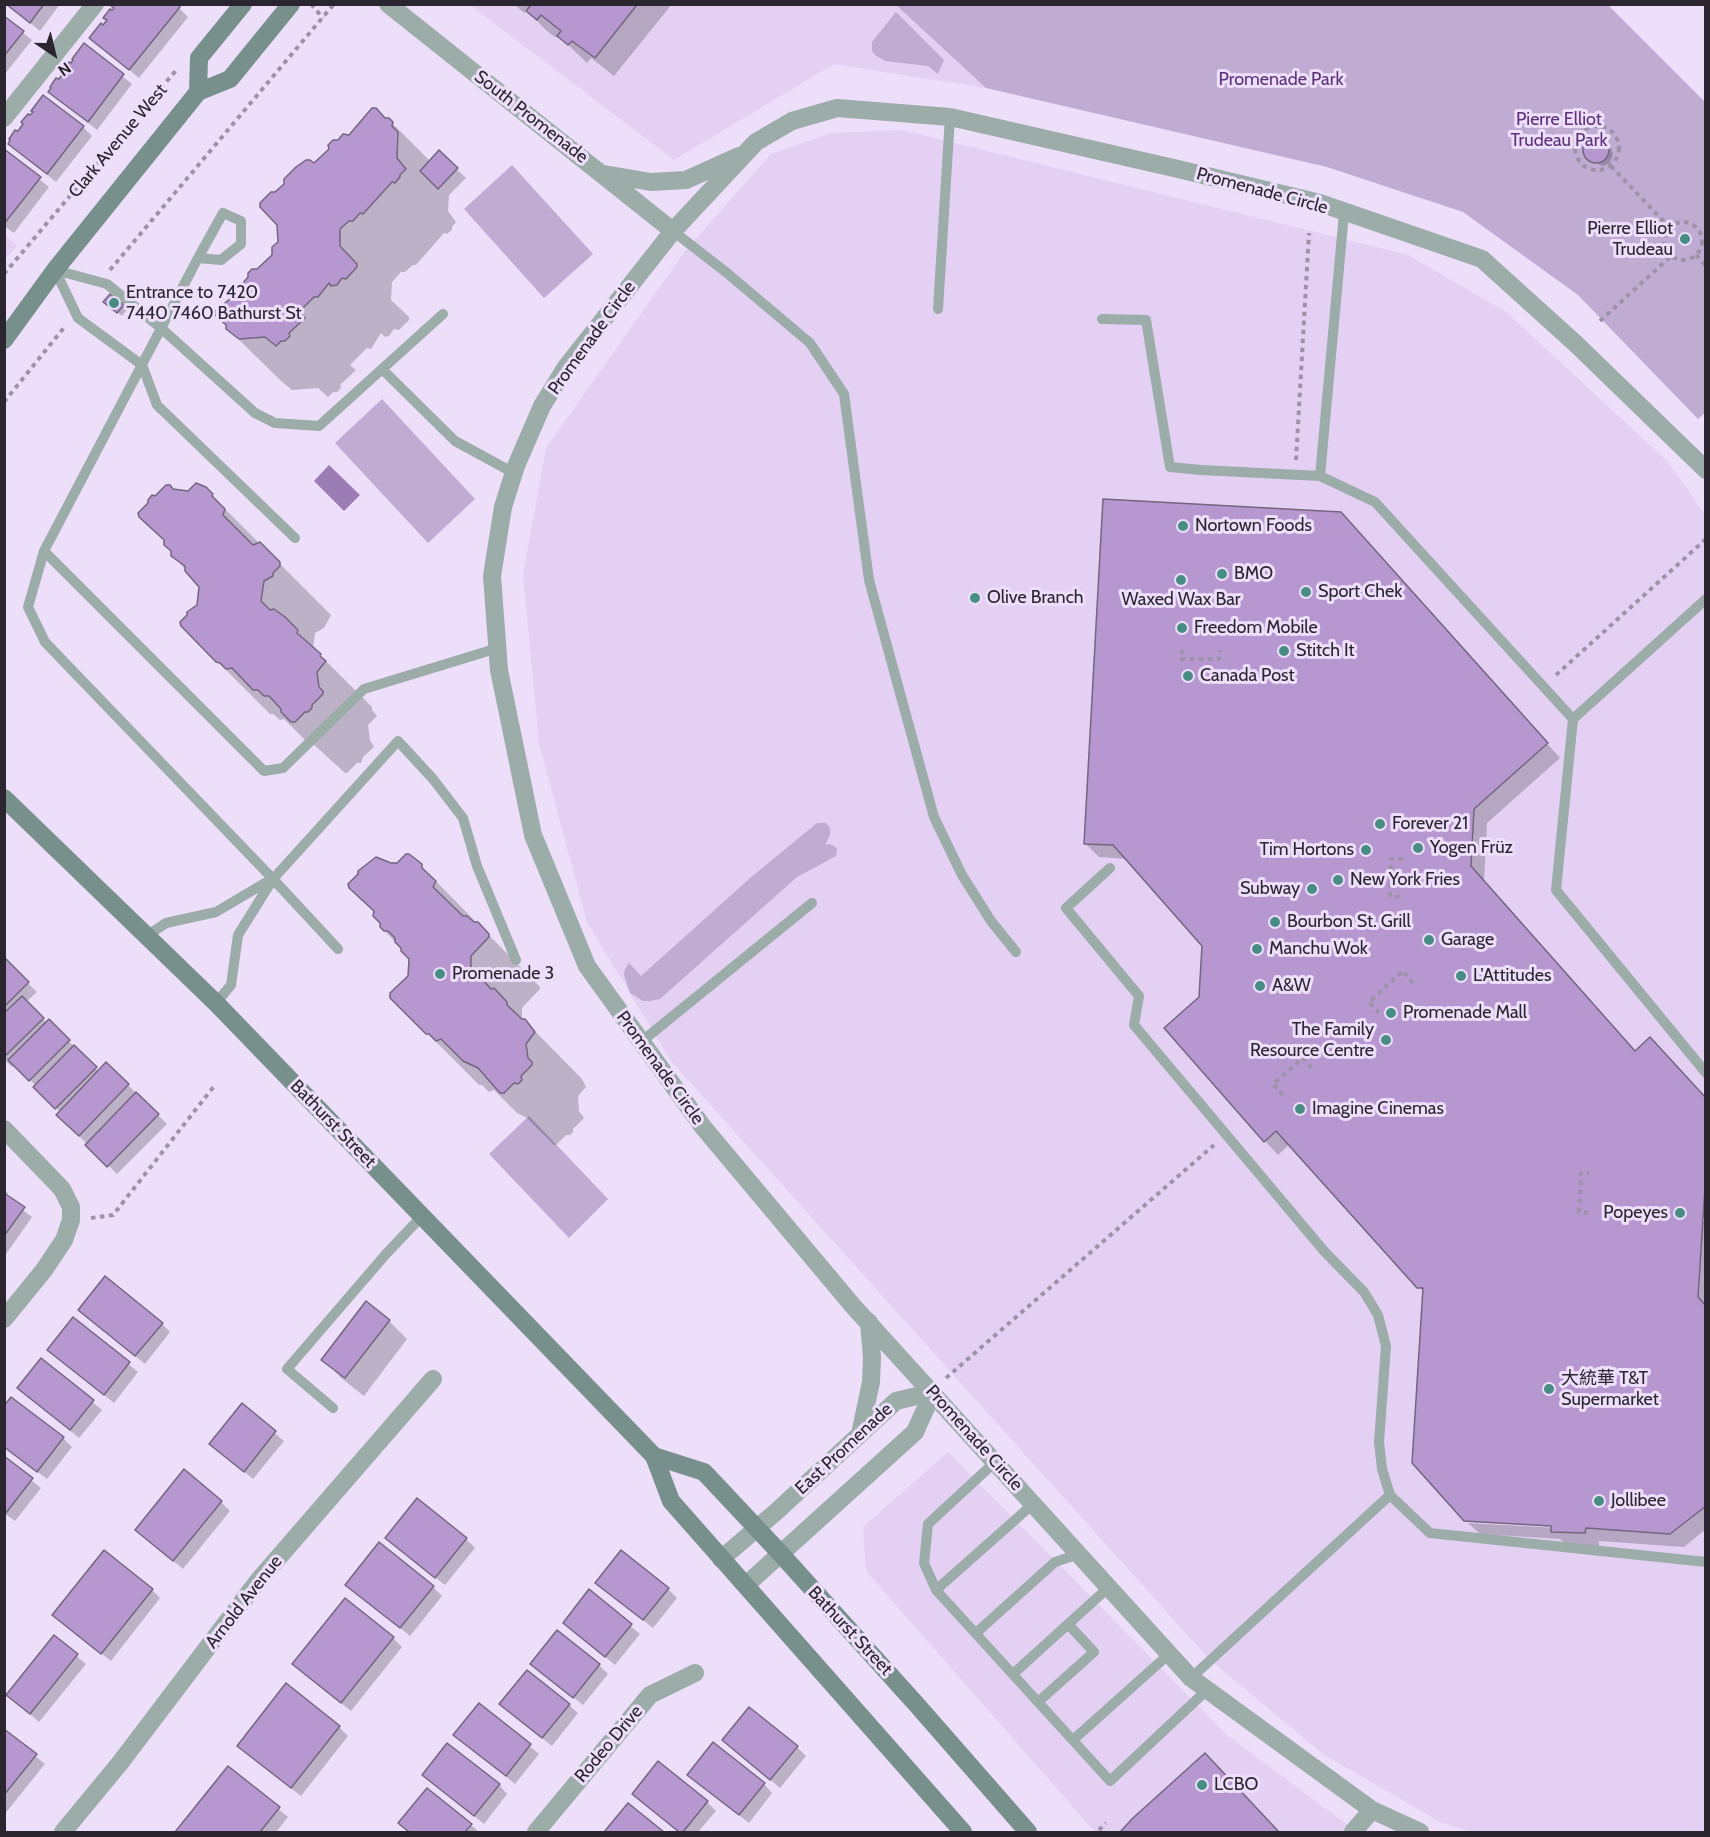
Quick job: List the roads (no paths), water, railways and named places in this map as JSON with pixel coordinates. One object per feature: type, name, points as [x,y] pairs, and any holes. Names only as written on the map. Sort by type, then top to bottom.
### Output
[{"type":"main road","name":"Clark Avenue West","points":[[198,92],[199,58],[243,4]]},
{"type":"main road","name":"Clark Avenue West","points":[[4,340],[55,270],[198,92],[230,79],[291,4]]},
{"type":"main road","name":"Bathurst Street","points":[[4,798],[216,1003],[654,1456],[671,1501],[963,1833]]},
{"type":"main road","name":"Bathurst Street","points":[[654,1456],[704,1472],[780,1552],[1028,1833]]},
{"type":"street","points":[[4,118],[95,4]]},
{"type":"street","name":"South Promenade","points":[[388,4],[673,231]]},
{"type":"street","name":"Promenade Circle","points":[[1420,1833],[1372,1810],[1191,1678],[853,1306],[703,1127],[587,966],[533,835],[499,670],[492,576],[503,507],[514,473],[542,406],[566,367],[673,231],[756,142],[792,121],[837,108],[950,117],[1320,204],[1482,259],[1576,344],[1706,470]]},
{"type":"street","name":"Promenade Circle","points":[[603,174],[651,182],[686,180],[746,153]]},
{"type":"street","points":[[4,1130],[62,1189],[71,1207],[71,1220],[64,1240],[44,1270],[4,1319]]},
{"type":"street","points":[[860,1434],[871,1382],[869,1322]]},
{"type":"street","name":"Arnold Avenue","points":[[63,1833],[120,1763],[258,1581],[433,1379]]},
{"type":"street","name":"East Promenade","points":[[722,1559],[896,1401],[933,1392]]},
{"type":"street","name":"East Promenade","points":[[746,1585],[915,1432],[933,1392]]},
{"type":"street","name":"Rodeo Drive","points":[[536,1833],[650,1695],[694,1672]]},
{"type":"street","points":[[1353,1833],[1372,1810]]},
{"type":"lane","points":[[938,309],[950,117]]},
{"type":"lane","points":[[198,258],[221,260],[241,244],[241,221],[223,213],[198,258],[44,551],[28,607],[45,642],[338,949]]},
{"type":"lane","points":[[1320,476],[1344,213]]},
{"type":"lane","points":[[673,231],[810,343],[844,394],[869,580],[934,817],[962,875],[991,921],[1016,952]]},
{"type":"lane","points":[[55,270],[107,284],[161,328],[255,413],[275,423],[319,426],[443,314]]},
{"type":"lane","points":[[55,270],[78,318],[142,365],[157,405],[295,538]]},
{"type":"lane","points":[[1102,319],[1146,320],[1170,467],[1320,476],[1375,502],[1573,719]]},
{"type":"lane","points":[[382,369],[455,441],[514,473]]},
{"type":"lane","points":[[44,551],[264,771],[283,768],[364,688],[498,648]]},
{"type":"lane","points":[[1706,599],[1573,719],[1556,890],[1706,1073]]},
{"type":"lane","points":[[216,1003],[231,985],[238,935],[273,879],[398,741],[433,779],[462,818],[477,866],[516,960]]},
{"type":"lane","points":[[1110,868],[1066,908],[1139,996],[1134,1025],[1324,1251],[1364,1292],[1378,1315],[1386,1346],[1379,1442],[1382,1469],[1390,1495],[1430,1533],[1706,1562]]},
{"type":"lane","points":[[148,935],[166,923],[216,912],[273,879]]},
{"type":"lane","points":[[642,1042],[812,903]]},
{"type":"lane","points":[[333,1408],[287,1369],[386,1254],[422,1216]]},
{"type":"lane","points":[[995,1462],[928,1524],[924,1563],[936,1590],[1110,1781],[1207,1690]]},
{"type":"lane","points":[[1191,1678],[1390,1495]]},
{"type":"lane","points":[[936,1590],[1033,1504]]},
{"type":"lane","points":[[976,1633],[1055,1562],[1079,1554]]},
{"type":"lane","points":[[1013,1674],[1109,1587]]},
{"type":"lane","points":[[1038,1702],[1094,1652],[1068,1624]]},
{"type":"lane","points":[[1073,1740],[1169,1654]]},
{"type":"place","name":"Pierre Elliot Trudeau","points":[[1685,239]]},
{"type":"place","name":"Entrance to 7420 7440 7460 Bathurst St","points":[[114,303]]},
{"type":"place","name":"Nortown Foods","points":[[1183,526]]},
{"type":"place","name":"BMO","points":[[1222,574]]},
{"type":"place","name":"Waxed Wax Bar","points":[[1181,580]]},
{"type":"place","name":"Sport Chek","points":[[1306,592]]},
{"type":"place","name":"Olive Branch","points":[[975,598]]},
{"type":"place","name":"Freedom Mobile","points":[[1182,628]]},
{"type":"place","name":"Stitch It","points":[[1284,651]]},
{"type":"place","name":"Canada Post","points":[[1188,676]]},
{"type":"place","name":"Forever 21","points":[[1380,824]]},
{"type":"place","name":"Yogen Früz","points":[[1418,848]]},
{"type":"place","name":"Tim Hortons","points":[[1366,850]]},
{"type":"place","name":"New York Fries","points":[[1338,880]]},
{"type":"place","name":"Subway","points":[[1312,889]]},
{"type":"place","name":"Bourbon St. Grill","points":[[1275,922]]},
{"type":"place","name":"Garage","points":[[1429,940]]},
{"type":"place","name":"Manchu Wok","points":[[1257,949]]},
{"type":"place","name":"Promenade 3","points":[[440,974]]},
{"type":"place","name":"L'Attitudes","points":[[1461,976]]},
{"type":"place","name":"A&W","points":[[1260,986]]},
{"type":"place","name":"Promenade Mall","points":[[1391,1013]]},
{"type":"place","name":"The Family Resource Centre","points":[[1386,1040]]},
{"type":"place","name":"Imagine Cinemas","points":[[1300,1109]]},
{"type":"place","name":"Popeyes","points":[[1680,1213]]},
{"type":"place","name":"大統華 T&T Supermarket","points":[[1549,1389]]},
{"type":"place","name":"Jollibee","points":[[1599,1501]]},
{"type":"place","name":"LCBO","points":[[1202,1785]]},
{"type":"park label","name":"Promenade Park","points":[[1281,80]]},
{"type":"park label","name":"Pierre Elliot Trudeau Park","points":[[1559,130]]}]
